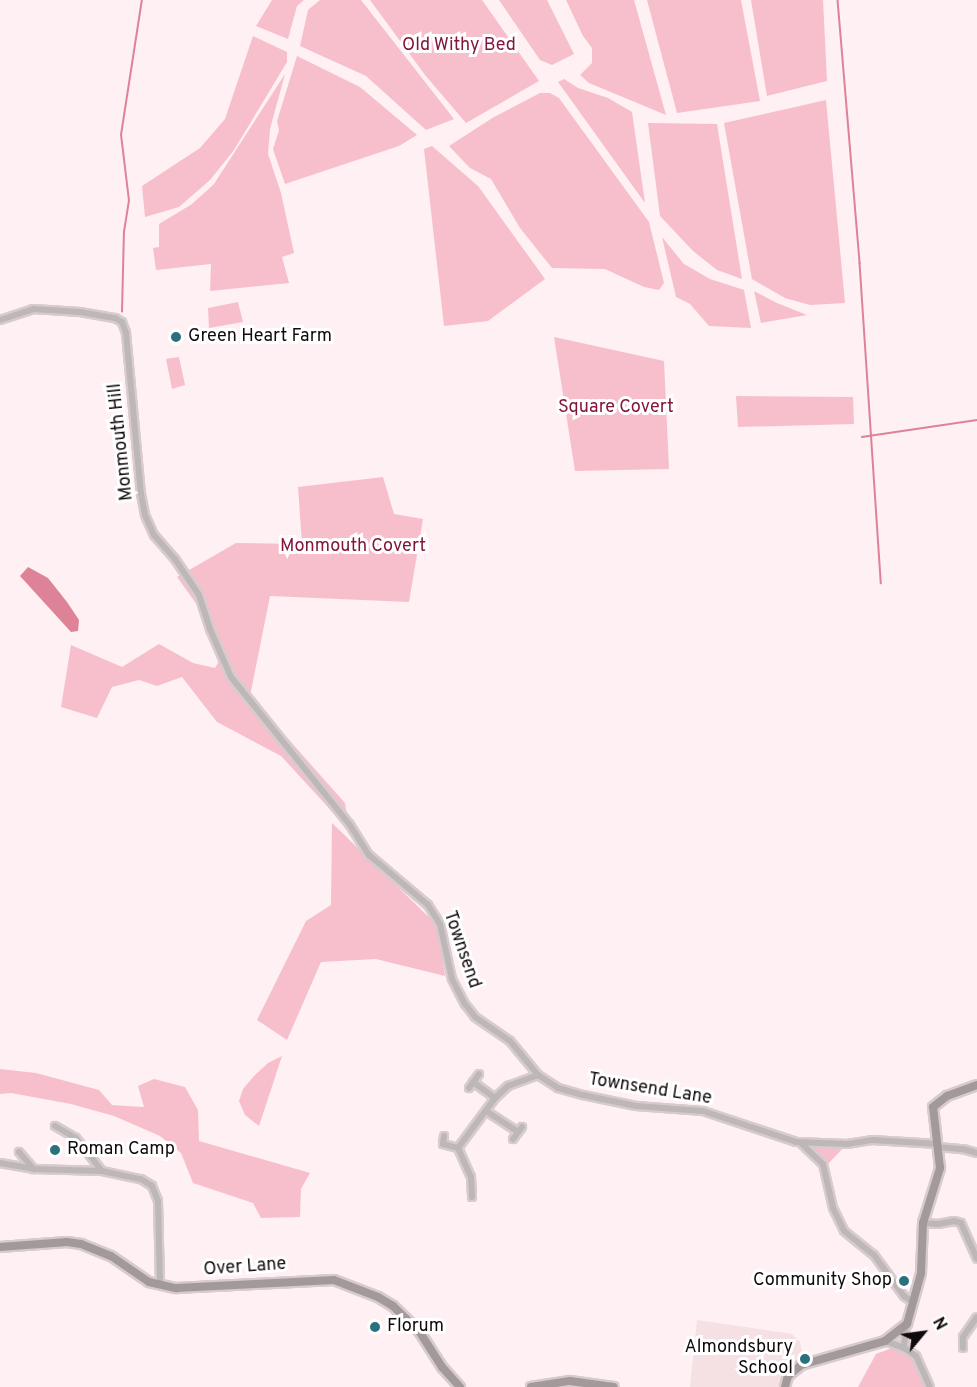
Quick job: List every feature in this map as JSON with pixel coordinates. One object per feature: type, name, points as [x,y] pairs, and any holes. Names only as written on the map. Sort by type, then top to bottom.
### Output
[{"type":"street","name":"Monmouth Hill","points":[[0,320],[33,309],[80,312],[115,318],[122,322],[126,333],[141,494],[151,528],[199,595],[210,629],[231,677],[242,693],[350,825],[369,855],[406,885]]},
{"type":"street","name":"Townsend","points":[[406,885],[428,905],[440,924],[452,979],[465,1004],[475,1017],[510,1041],[538,1075]]},
{"type":"street","points":[[479,1074],[471,1085],[495,1098]]},
{"type":"street","points":[[458,1148],[495,1098],[508,1086],[538,1075]]},
{"type":"street","name":"Townsend Lane","points":[[538,1075],[558,1088],[583,1095],[636,1106],[703,1111],[801,1143],[847,1144],[872,1140],[963,1149],[977,1153]]},
{"type":"street","points":[[904,1348],[906,1325],[921,1274],[923,1223],[940,1168],[933,1112],[936,1103],[947,1096],[977,1085]]},
{"type":"street","points":[[486,1111],[520,1130],[513,1139]]},
{"type":"street","points":[[55,1126],[76,1138],[102,1171]]},
{"type":"street","points":[[444,1136],[442,1144],[458,1148]]},
{"type":"street","points":[[801,1143],[823,1164],[833,1208],[844,1231],[874,1255],[904,1296],[914,1302]]},
{"type":"street","points":[[458,1148],[471,1177],[470,1193]]},
{"type":"street","points":[[20,1152],[34,1169]]},
{"type":"street","points":[[0,1163],[34,1169],[102,1171],[141,1179],[155,1189],[158,1201],[160,1285]]},
{"type":"street","points":[[923,1223],[938,1224],[954,1221],[961,1223],[973,1257]]},
{"type":"street","name":"Over Lane","points":[[0,1247],[67,1242],[81,1244],[111,1256],[141,1278],[160,1285],[191,1289],[240,1284],[334,1280],[393,1306],[419,1331],[442,1366],[460,1387]]},
{"type":"street","points":[[963,1348],[963,1337],[977,1317]]},
{"type":"street","points":[[785,1387],[788,1376],[801,1365],[885,1341],[906,1325]]},
{"type":"street","points":[[885,1341],[904,1348],[915,1356],[930,1387]]},
{"type":"street","points":[[531,1387],[570,1381],[614,1387]]},
{"type":"shaded area","points":[[28,567],[48,578],[67,602],[79,620],[78,631],[71,632],[20,576]]},
{"type":"shaded area","points":[[697,1320],[792,1334],[800,1342],[803,1359],[785,1365],[781,1387],[690,1387]]},
{"type":"green space","points":[[272,0],[304,0],[297,6],[288,39],[256,26]]},
{"type":"green space","points":[[320,0],[361,0],[454,119],[426,130],[366,76],[300,46],[308,10]]},
{"type":"green space","name":"Old Withy Bed","points":[[370,0],[482,0],[539,81],[466,123],[425,75]]},
{"type":"green space","points":[[499,0],[547,0],[574,54],[552,65],[540,60]]},
{"type":"green space","points":[[566,0],[634,0],[666,115],[589,83],[580,75],[592,63],[592,48],[583,36]]},
{"type":"green space","points":[[647,0],[741,0],[760,101],[677,113]]},
{"type":"green space","points":[[751,0],[823,0],[827,81],[767,96]]},
{"type":"green space","points":[[253,36],[287,52],[287,62],[234,150],[210,180],[179,207],[145,217],[142,186],[200,148],[225,119]]},
{"type":"green space","points":[[297,56],[360,87],[417,135],[399,146],[285,184],[273,149],[279,130],[277,121]]},
{"type":"green space","points":[[285,74],[270,129],[268,154],[281,193],[294,253],[282,257],[289,283],[210,291],[211,264],[156,270],[153,248],[159,247],[159,224],[192,204],[214,184]]},
{"type":"green space","points":[[564,79],[578,88],[608,98],[632,112],[645,203],[558,82]]},
{"type":"green space","points":[[540,93],[550,93],[559,98],[649,222],[664,283],[659,290],[644,287],[605,269],[552,268],[520,228],[491,179],[470,168],[449,146],[494,117]]},
{"type":"green space","points":[[826,100],[845,303],[810,305],[785,298],[752,279],[724,123]]},
{"type":"green space","points":[[648,123],[717,124],[742,279],[717,270],[693,251],[660,216]]},
{"type":"green space","points":[[432,146],[478,186],[545,279],[488,321],[444,326],[424,149]]},
{"type":"green space","points":[[662,237],[684,264],[710,279],[744,290],[751,328],[709,326],[690,304],[676,297]]},
{"type":"green space","points":[[754,291],[777,303],[807,315],[761,323]]},
{"type":"green space","points":[[238,302],[243,322],[209,328],[208,308]]},
{"type":"green space","name":"Square Covert","points":[[554,337],[664,361],[669,469],[575,471]]},
{"type":"green space","points":[[179,357],[185,385],[172,389],[166,359]]},
{"type":"green space","points":[[736,396],[853,397],[854,424],[738,427]]},
{"type":"green space","name":"Monmouth Covert","points":[[383,477],[394,514],[423,519],[409,602],[270,596],[250,696],[345,803],[349,830],[281,756],[217,722],[182,677],[157,686],[139,680],[112,687],[97,718],[61,707],[71,645],[122,667],[159,644],[193,663],[215,668],[224,652],[213,627],[177,577],[236,543],[302,544],[298,487]]},
{"type":"green space","points":[[332,823],[438,926],[445,976],[376,959],[321,962],[287,1040],[257,1020],[306,921],[331,905]]},
{"type":"green space","points":[[282,1056],[259,1126],[245,1115],[239,1101],[243,1089],[254,1076],[268,1063]]},
{"type":"green space","points":[[0,1069],[36,1073],[99,1090],[112,1105],[144,1107],[138,1086],[154,1079],[185,1087],[198,1110],[199,1141],[310,1173],[301,1189],[300,1217],[261,1218],[253,1203],[193,1183],[181,1153],[160,1136],[114,1116],[71,1104],[11,1093],[0,1094]]},
{"type":"green space","points":[[809,1145],[846,1145],[827,1165],[818,1154],[807,1148]]},
{"type":"green space","points":[[895,1347],[913,1360],[926,1387],[858,1387],[876,1354]]},
{"type":"waterway","points":[[122,312],[124,232],[129,201],[121,135],[142,0]]},
{"type":"waterway","points":[[838,0],[860,263],[881,583]]},
{"type":"waterway","points":[[862,437],[977,420]]},
{"type":"place","name":"Green Heart Farm","points":[[176,337]]},
{"type":"place","name":"Roman Camp","points":[[55,1150]]},
{"type":"place","name":"Community Shop","points":[[904,1281]]},
{"type":"place","name":"Florum","points":[[375,1327]]},
{"type":"place","name":"Almondsbury School","points":[[805,1359]]}]
